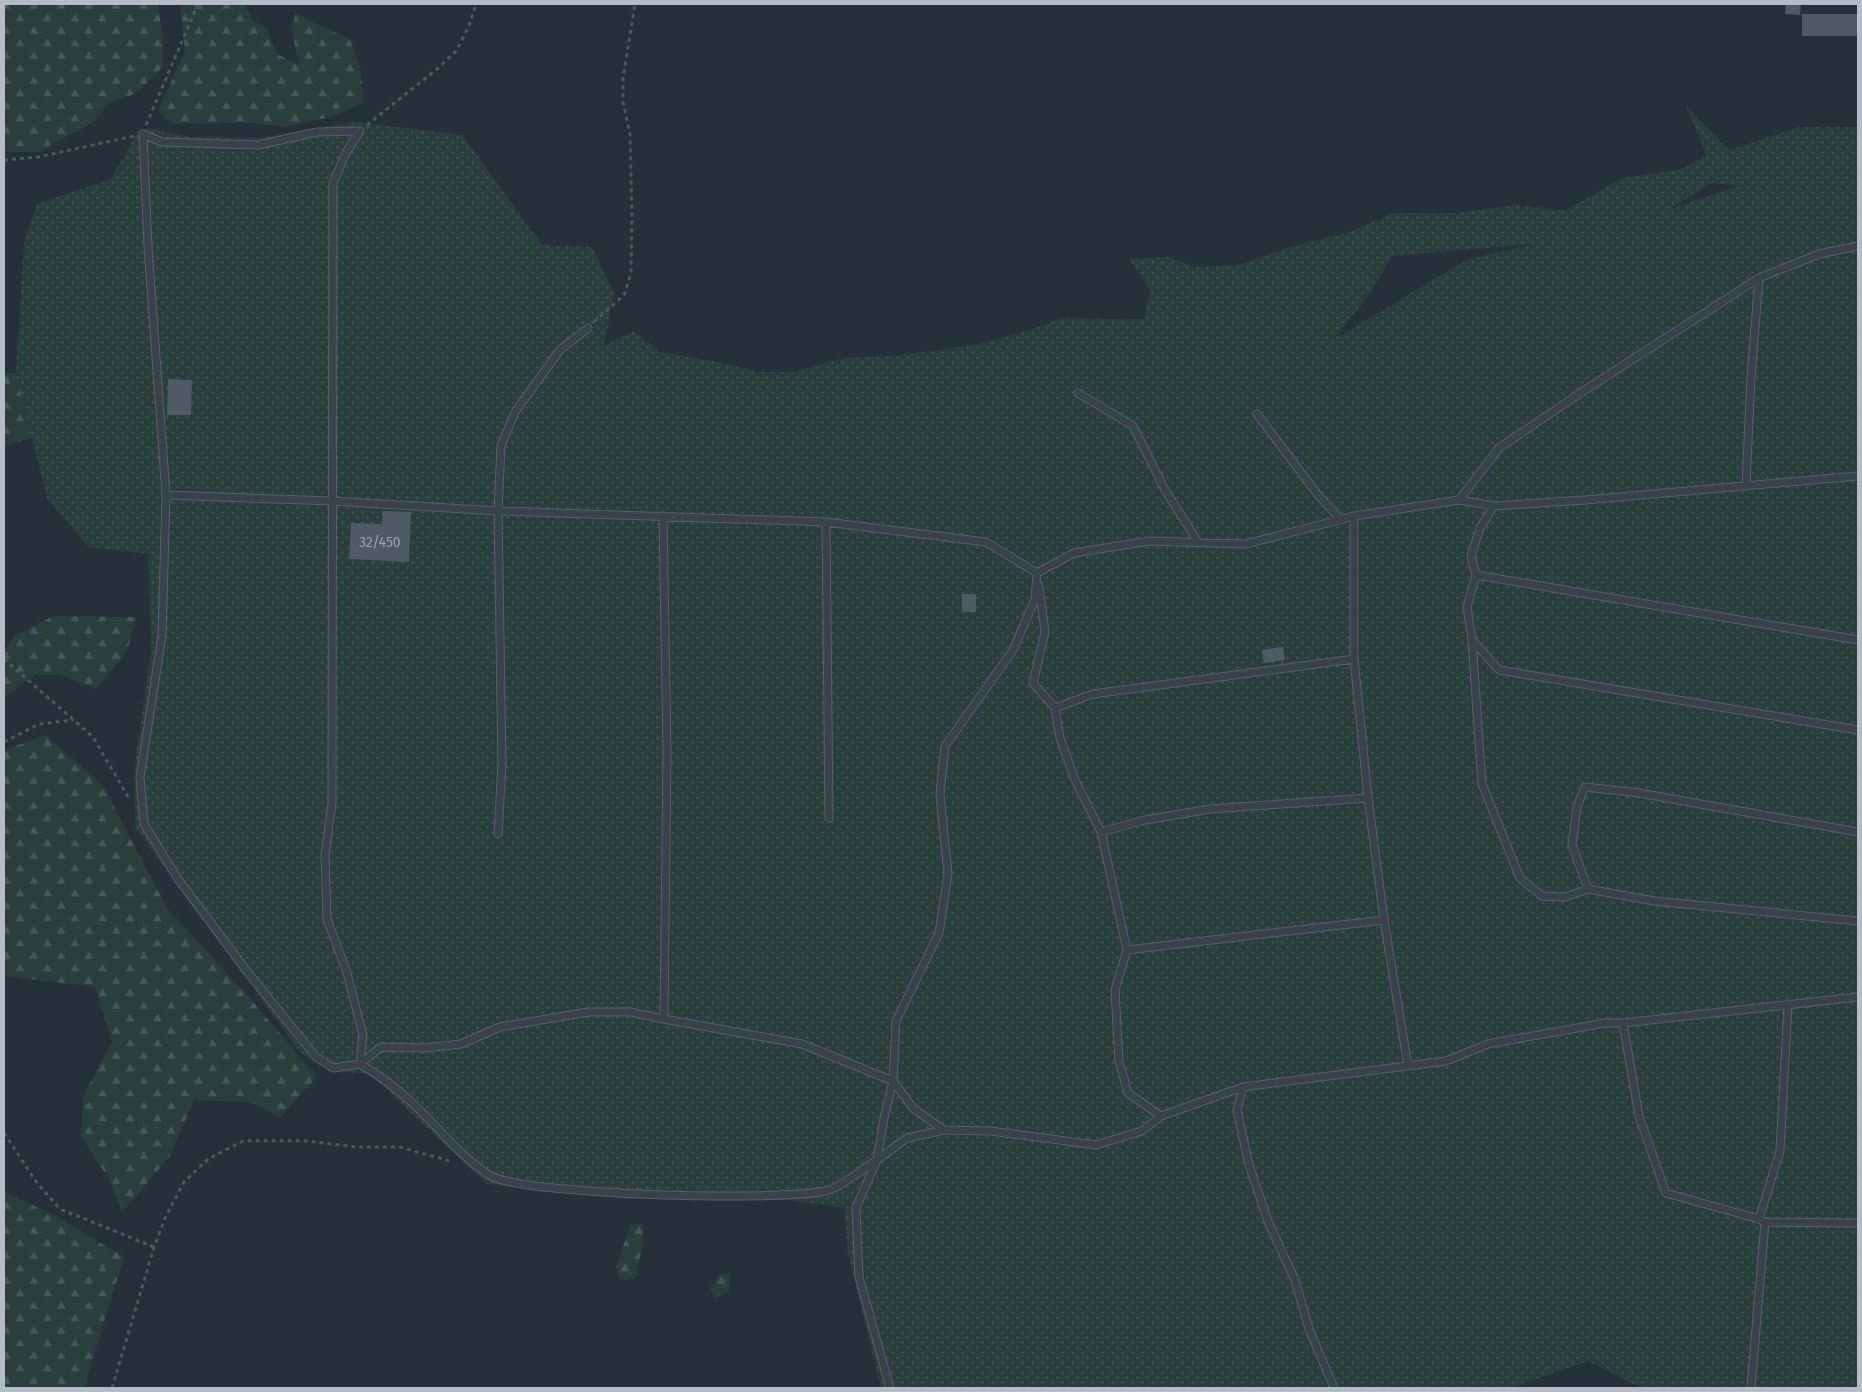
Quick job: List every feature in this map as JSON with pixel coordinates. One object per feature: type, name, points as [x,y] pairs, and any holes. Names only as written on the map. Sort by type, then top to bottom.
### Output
[{"type":"lane","points":[[360,131],[317,132],[258,144],[162,142],[143,134],[148,247],[166,495],[162,636],[140,776],[144,824],[183,886],[246,970],[316,1057],[333,1068],[360,1064],[381,1048],[424,1048],[461,1044],[500,1027],[588,1012],[630,1012],[802,1044],[893,1081],[913,1108],[944,1130]]},
{"type":"lane","points":[[360,131],[347,150],[333,183],[332,803],[325,855],[327,919],[347,973],[363,1035],[360,1064]]},
{"type":"lane","points":[[1459,500],[1499,448],[1588,388],[1759,278],[1819,254],[1858,246]]},
{"type":"lane","points":[[1746,485],[1751,378],[1759,278]]},
{"type":"lane","points":[[498,834],[502,764],[498,511],[501,446],[516,412],[560,350],[588,328]]},
{"type":"lane","points":[[1078,393],[1133,426],[1165,490],[1198,542]]},
{"type":"lane","points":[[1257,414],[1318,495],[1340,520]]},
{"type":"lane","points":[[1037,573],[1074,554],[1149,541],[1246,544],[1354,516],[1459,500],[1494,506],[1858,476]]},
{"type":"lane","points":[[166,495],[333,501],[498,511],[826,522],[986,542],[1037,573]]},
{"type":"lane","points":[[1494,506],[1480,528],[1471,556],[1476,575],[1467,607],[1472,640],[1482,784],[1520,878],[1542,896],[1565,897],[1588,889],[1654,900],[1858,921]]},
{"type":"lane","points":[[663,516],[667,752],[664,1019]]},
{"type":"lane","points":[[1354,516],[1354,659],[1368,798],[1384,920],[1408,1066]]},
{"type":"lane","points":[[826,522],[829,818]]},
{"type":"lane","points":[[1037,573],[1045,632],[1034,684],[1055,708],[1060,738],[1075,780],[1101,832],[1128,950],[1115,990],[1119,1062],[1128,1093],[1161,1116]]},
{"type":"lane","points":[[890,1388],[859,1277],[856,1208],[877,1160],[893,1081],[896,1021],[939,933],[948,874],[940,794],[945,746],[1013,650],[1034,599],[1037,573]]},
{"type":"lane","points":[[1476,575],[1858,640]]},
{"type":"lane","points":[[1472,640],[1499,670],[1858,730]]},
{"type":"lane","points":[[1055,708],[1093,694],[1354,659]]},
{"type":"lane","points":[[1588,889],[1572,845],[1577,807],[1585,788],[1639,793],[1858,832]]},
{"type":"lane","points":[[1101,832],[1145,820],[1210,809],[1368,798]]},
{"type":"lane","points":[[1128,950],[1384,920]]},
{"type":"lane","points":[[360,1064],[408,1100],[453,1146],[490,1177],[528,1186],[639,1194],[779,1196],[832,1189],[907,1138],[944,1130],[991,1131],[1096,1146],[1142,1131],[1161,1116],[1242,1087],[1446,1061],[1488,1044],[1605,1023],[1623,1023],[1858,997]]},
{"type":"lane","points":[[1751,1388],[1762,1221],[1780,1151],[1788,1004]]},
{"type":"lane","points":[[1623,1023],[1639,1116],[1666,1192],[1762,1221],[1858,1223]]},
{"type":"lane","points":[[1242,1087],[1237,1110],[1249,1165],[1269,1224],[1295,1280],[1309,1329],[1334,1388]]},
{"type":"path","points":[[4,160],[38,157],[143,134],[149,115],[198,4]]},
{"type":"path","points":[[360,131],[437,69],[456,51],[469,26],[476,4]]},
{"type":"path","points":[[588,328],[624,295],[631,273],[630,134],[622,102],[622,78],[635,4]]},
{"type":"path","points":[[4,659],[93,737],[144,824]]},
{"type":"path","points":[[4,742],[39,724],[74,720]]},
{"type":"path","points":[[4,1133],[36,1183],[60,1209],[154,1247]]},
{"type":"path","points":[[112,1388],[154,1247],[166,1216],[184,1182],[208,1159],[243,1141],[306,1141],[358,1147],[400,1147],[459,1164]]},
{"type":"green space","points":[[4,4],[158,4],[163,40],[163,67],[137,93],[111,102],[91,124],[40,152],[4,151]]},
{"type":"green space","points":[[180,4],[245,4],[253,21],[267,28],[277,54],[299,65],[291,27],[296,13],[350,39],[361,72],[363,103],[331,117],[285,127],[252,123],[171,124],[158,111],[185,51]]},
{"type":"green space","points":[[1686,106],[1729,150],[1799,127],[1858,127],[1858,1388],[1641,1388],[1588,1361],[1511,1388],[881,1388],[848,1254],[844,1208],[781,1199],[629,1199],[487,1184],[369,1073],[331,1072],[300,1052],[135,827],[134,770],[151,650],[148,554],[88,547],[47,498],[16,374],[24,242],[37,204],[111,179],[138,131],[154,129],[190,137],[258,138],[356,122],[462,135],[542,245],[592,247],[614,293],[604,346],[634,331],[660,352],[718,362],[759,372],[794,372],[843,358],[893,356],[975,345],[1020,333],[1063,318],[1144,319],[1150,290],[1129,259],[1168,257],[1195,267],[1238,265],[1290,247],[1349,232],[1394,213],[1456,213],[1516,205],[1565,211],[1622,178],[1678,170],[1707,156]],"holes":[[[1711,183],[1739,186],[1670,209]],[[1534,244],[1468,259],[1343,334],[1336,336],[1372,291],[1392,256]]]},
{"type":"green space","points":[[4,373],[34,373],[60,429],[4,446]]},
{"type":"green space","points":[[53,616],[136,617],[127,652],[96,689],[61,675],[35,675],[4,698],[4,651],[14,636]]},
{"type":"green space","points":[[46,735],[103,785],[167,908],[249,997],[317,1077],[280,1117],[251,1102],[194,1100],[169,1157],[122,1213],[110,1181],[81,1137],[83,1096],[112,1042],[95,987],[4,976],[4,750]]},
{"type":"green space","points":[[4,1192],[56,1216],[124,1257],[84,1388],[4,1388]]},
{"type":"green space","points":[[631,1224],[644,1224],[642,1248],[635,1279],[620,1280],[616,1267]]},
{"type":"green space","points":[[730,1273],[729,1292],[715,1298],[710,1288],[720,1274]]},
{"type":"building","points":[[1786,4],[1801,4],[1800,15],[1785,14]]},
{"type":"building","points":[[1802,14],[1858,14],[1858,36],[1802,36]]},
{"type":"building","points":[[168,379],[192,380],[191,415],[167,415]]},
{"type":"building","points":[[383,511],[411,512],[409,562],[349,559],[351,523],[382,524]]},
{"type":"building","points":[[962,594],[976,594],[976,612],[962,612]]},
{"type":"building","points":[[1283,647],[1285,660],[1264,663],[1262,650]]}]
